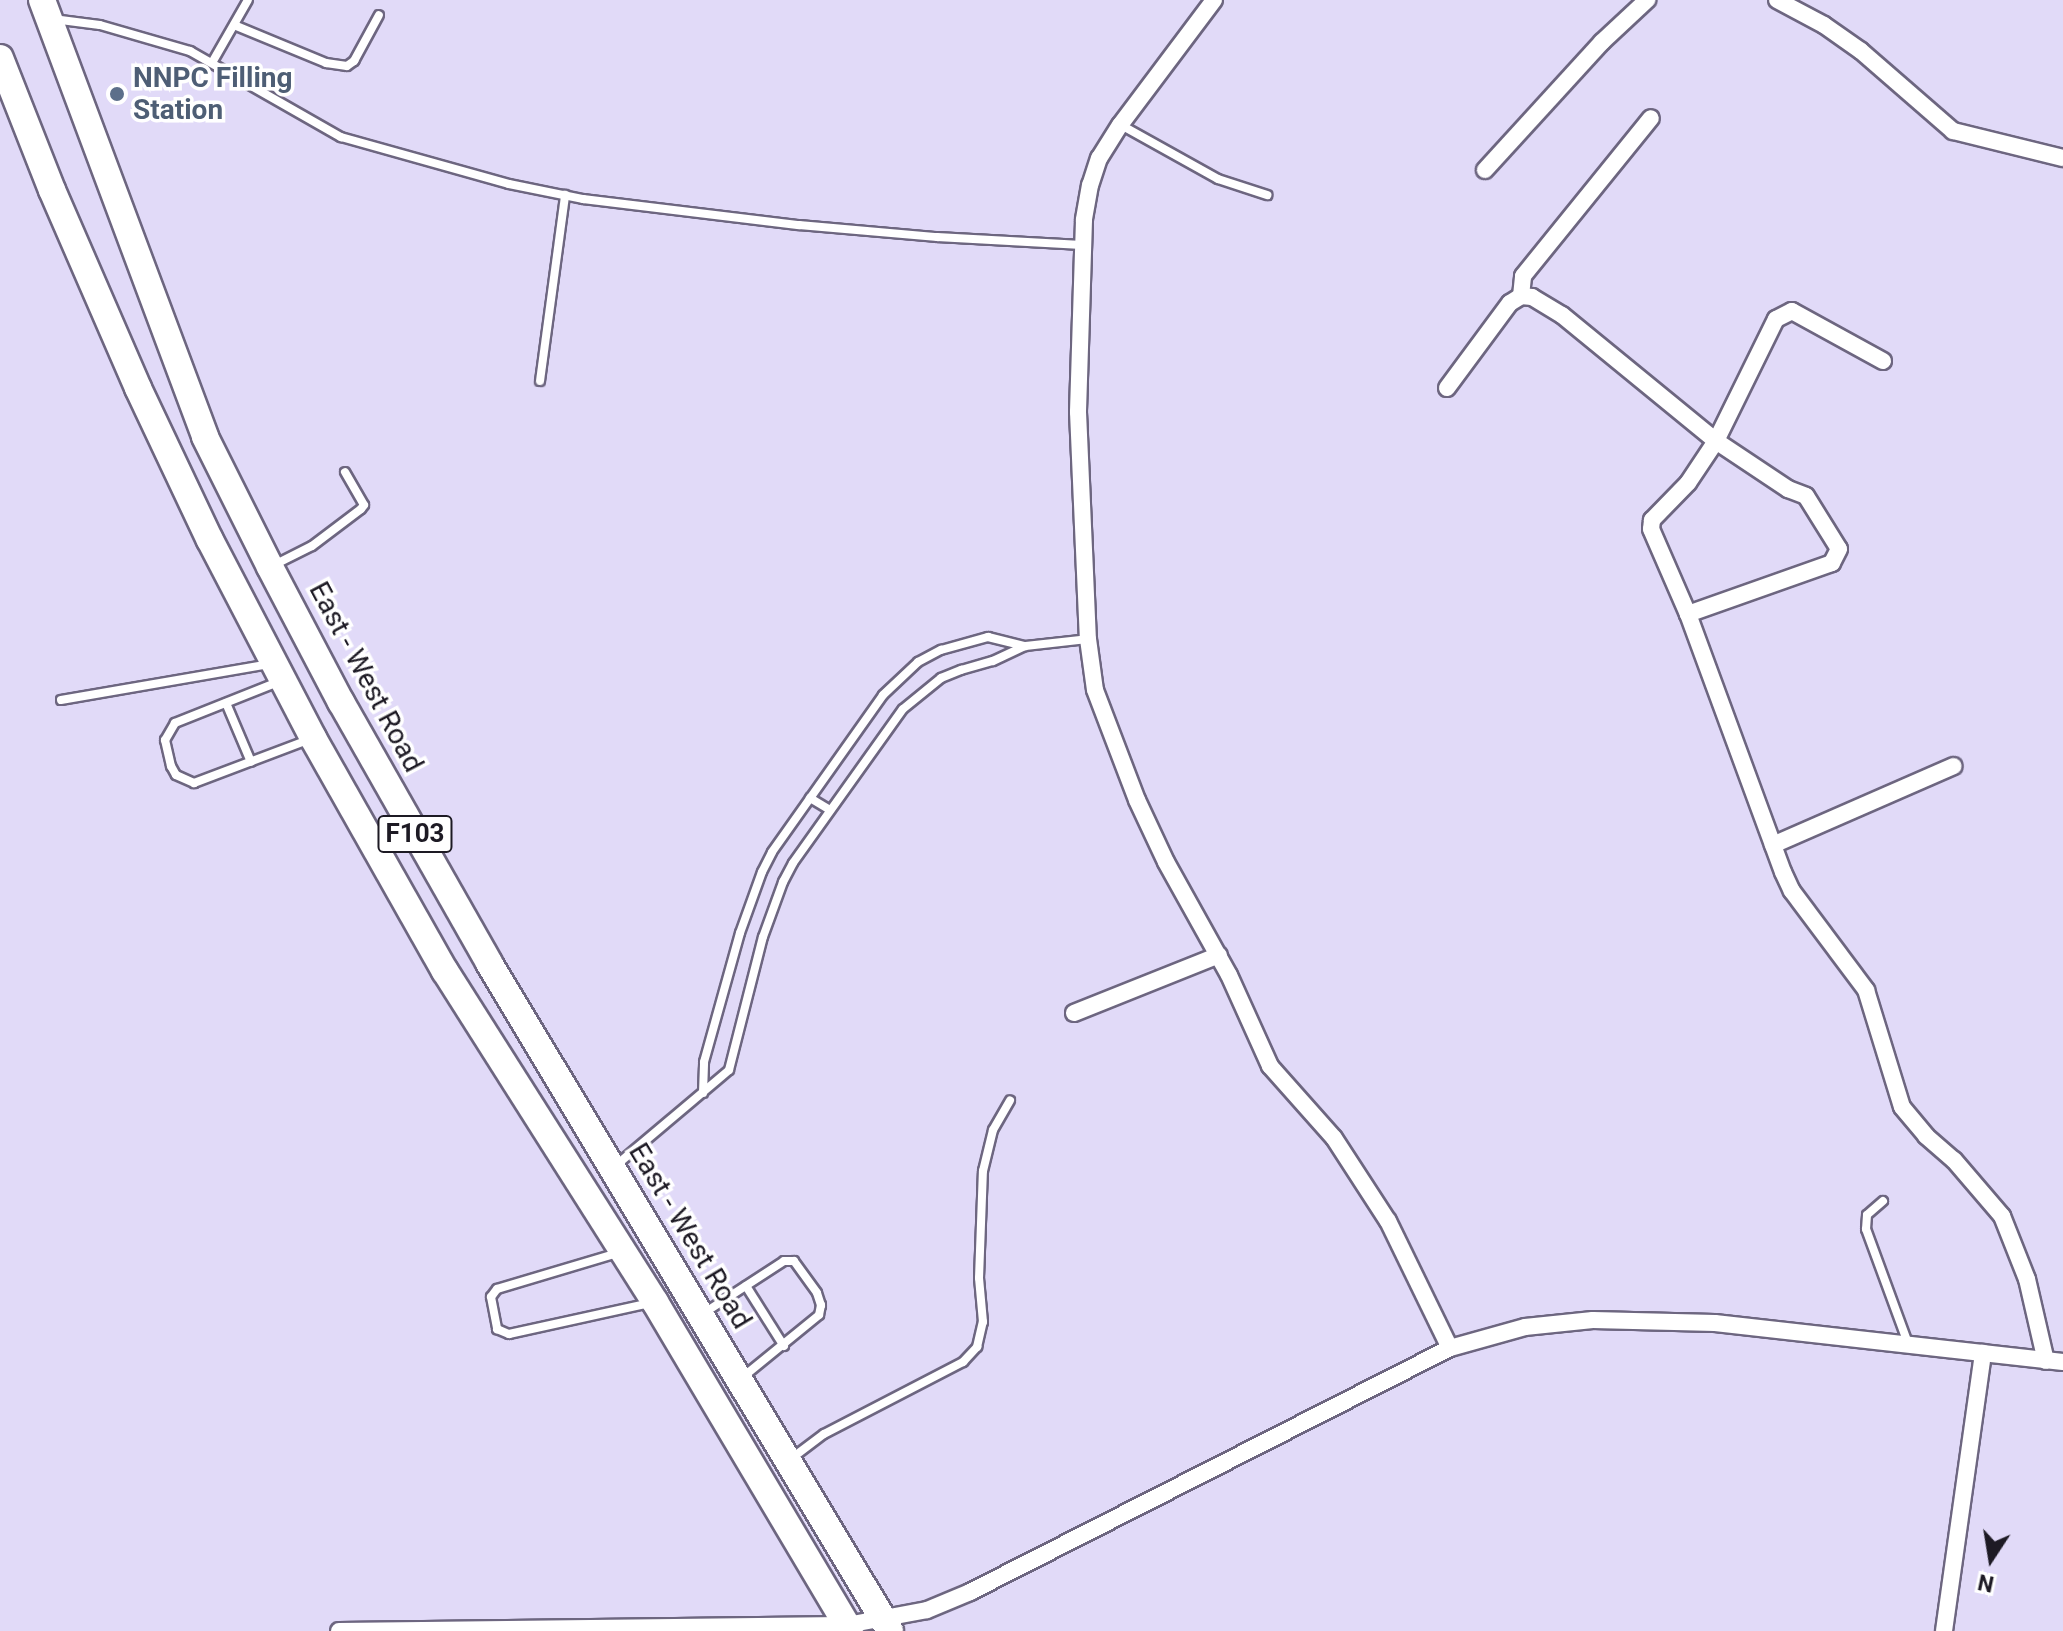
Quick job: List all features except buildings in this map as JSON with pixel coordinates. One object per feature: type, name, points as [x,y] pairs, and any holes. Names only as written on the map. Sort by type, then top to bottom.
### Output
[{"type":"main road","name":"East - West Road","points":[[46,9],[205,437],[270,567],[408,824],[887,1626]]},
{"type":"main road","name":"F103","points":[[0,58],[52,190],[138,388],[313,738],[445,971],[655,1302],[848,1628]]},
{"type":"street","points":[[1214,0],[1120,125],[1099,158],[1090,185],[1082,245],[1078,412],[1088,639],[1095,690],[1109,735],[1166,862],[1219,955],[1270,1066],[1334,1138],[1388,1221],[1450,1348]]},
{"type":"street","points":[[1485,170],[1602,42],[1647,0]]},
{"type":"street","points":[[1777,0],[1824,25],[1861,51],[1953,131],[2063,158]]},
{"type":"street","points":[[1521,296],[1523,276],[1651,118]]},
{"type":"street","points":[[1447,388],[1510,303],[1521,296],[1544,302],[1716,441],[1788,489],[1806,496],[1839,549],[1832,563],[1688,614]]},
{"type":"street","points":[[339,1631],[887,1626],[970,1592],[1450,1348],[1525,1327],[1593,1320],[1715,1323],[2055,1361],[2012,1235],[2002,1216],[1954,1160],[1926,1136],[1902,1107],[1866,990],[1792,891],[1688,614],[1651,529],[1652,520],[1688,483],[1716,441],[1776,319],[1792,311],[1883,361]]},
{"type":"street","points":[[1773,845],[1954,766]]},
{"type":"street","points":[[1074,1013],[1219,955]]},
{"type":"street","points":[[1944,1631],[1983,1353]]},
{"type":"lane","points":[[213,61],[248,0]]},
{"type":"lane","points":[[46,9],[190,51],[213,61],[341,137],[565,195],[845,229],[1082,245]]},
{"type":"lane","points":[[234,25],[326,63],[347,66],[354,61],[379,15]]},
{"type":"lane","points":[[1120,125],[1218,179],[1267,195]]},
{"type":"lane","points":[[540,381],[565,195]]},
{"type":"lane","points":[[270,567],[312,546],[361,509],[364,505],[345,472]]},
{"type":"lane","points":[[703,1093],[704,1062],[740,933],[772,852],[883,695],[918,662],[941,650],[988,637],[1025,646]]},
{"type":"lane","points":[[613,1168],[729,1070],[763,937],[783,882],[830,810],[903,709],[941,678],[993,661],[1025,646],[1088,639]]},
{"type":"lane","points":[[61,700],[278,672]]},
{"type":"lane","points":[[278,672],[226,703],[175,723],[165,740],[171,766],[176,775],[194,783],[313,738]]},
{"type":"lane","points":[[226,703],[251,762]]},
{"type":"lane","points":[[810,798],[830,810]]},
{"type":"lane","points":[[788,1461],[824,1434],[963,1362],[977,1347],[983,1322],[979,1278],[983,1171],[993,1130],[1010,1101]]},
{"type":"lane","points":[[1883,1201],[1867,1215],[1866,1229],[1908,1344]]},
{"type":"lane","points":[[623,1252],[497,1289],[491,1297],[497,1329],[509,1334],[655,1302]]},
{"type":"lane","points":[[700,1315],[790,1260],[817,1293],[821,1305],[819,1315],[740,1380]]},
{"type":"lane","points":[[746,1286],[784,1346]]},
{"type":"place","name":"NNPC Filling Station","points":[[117,94]]}]
